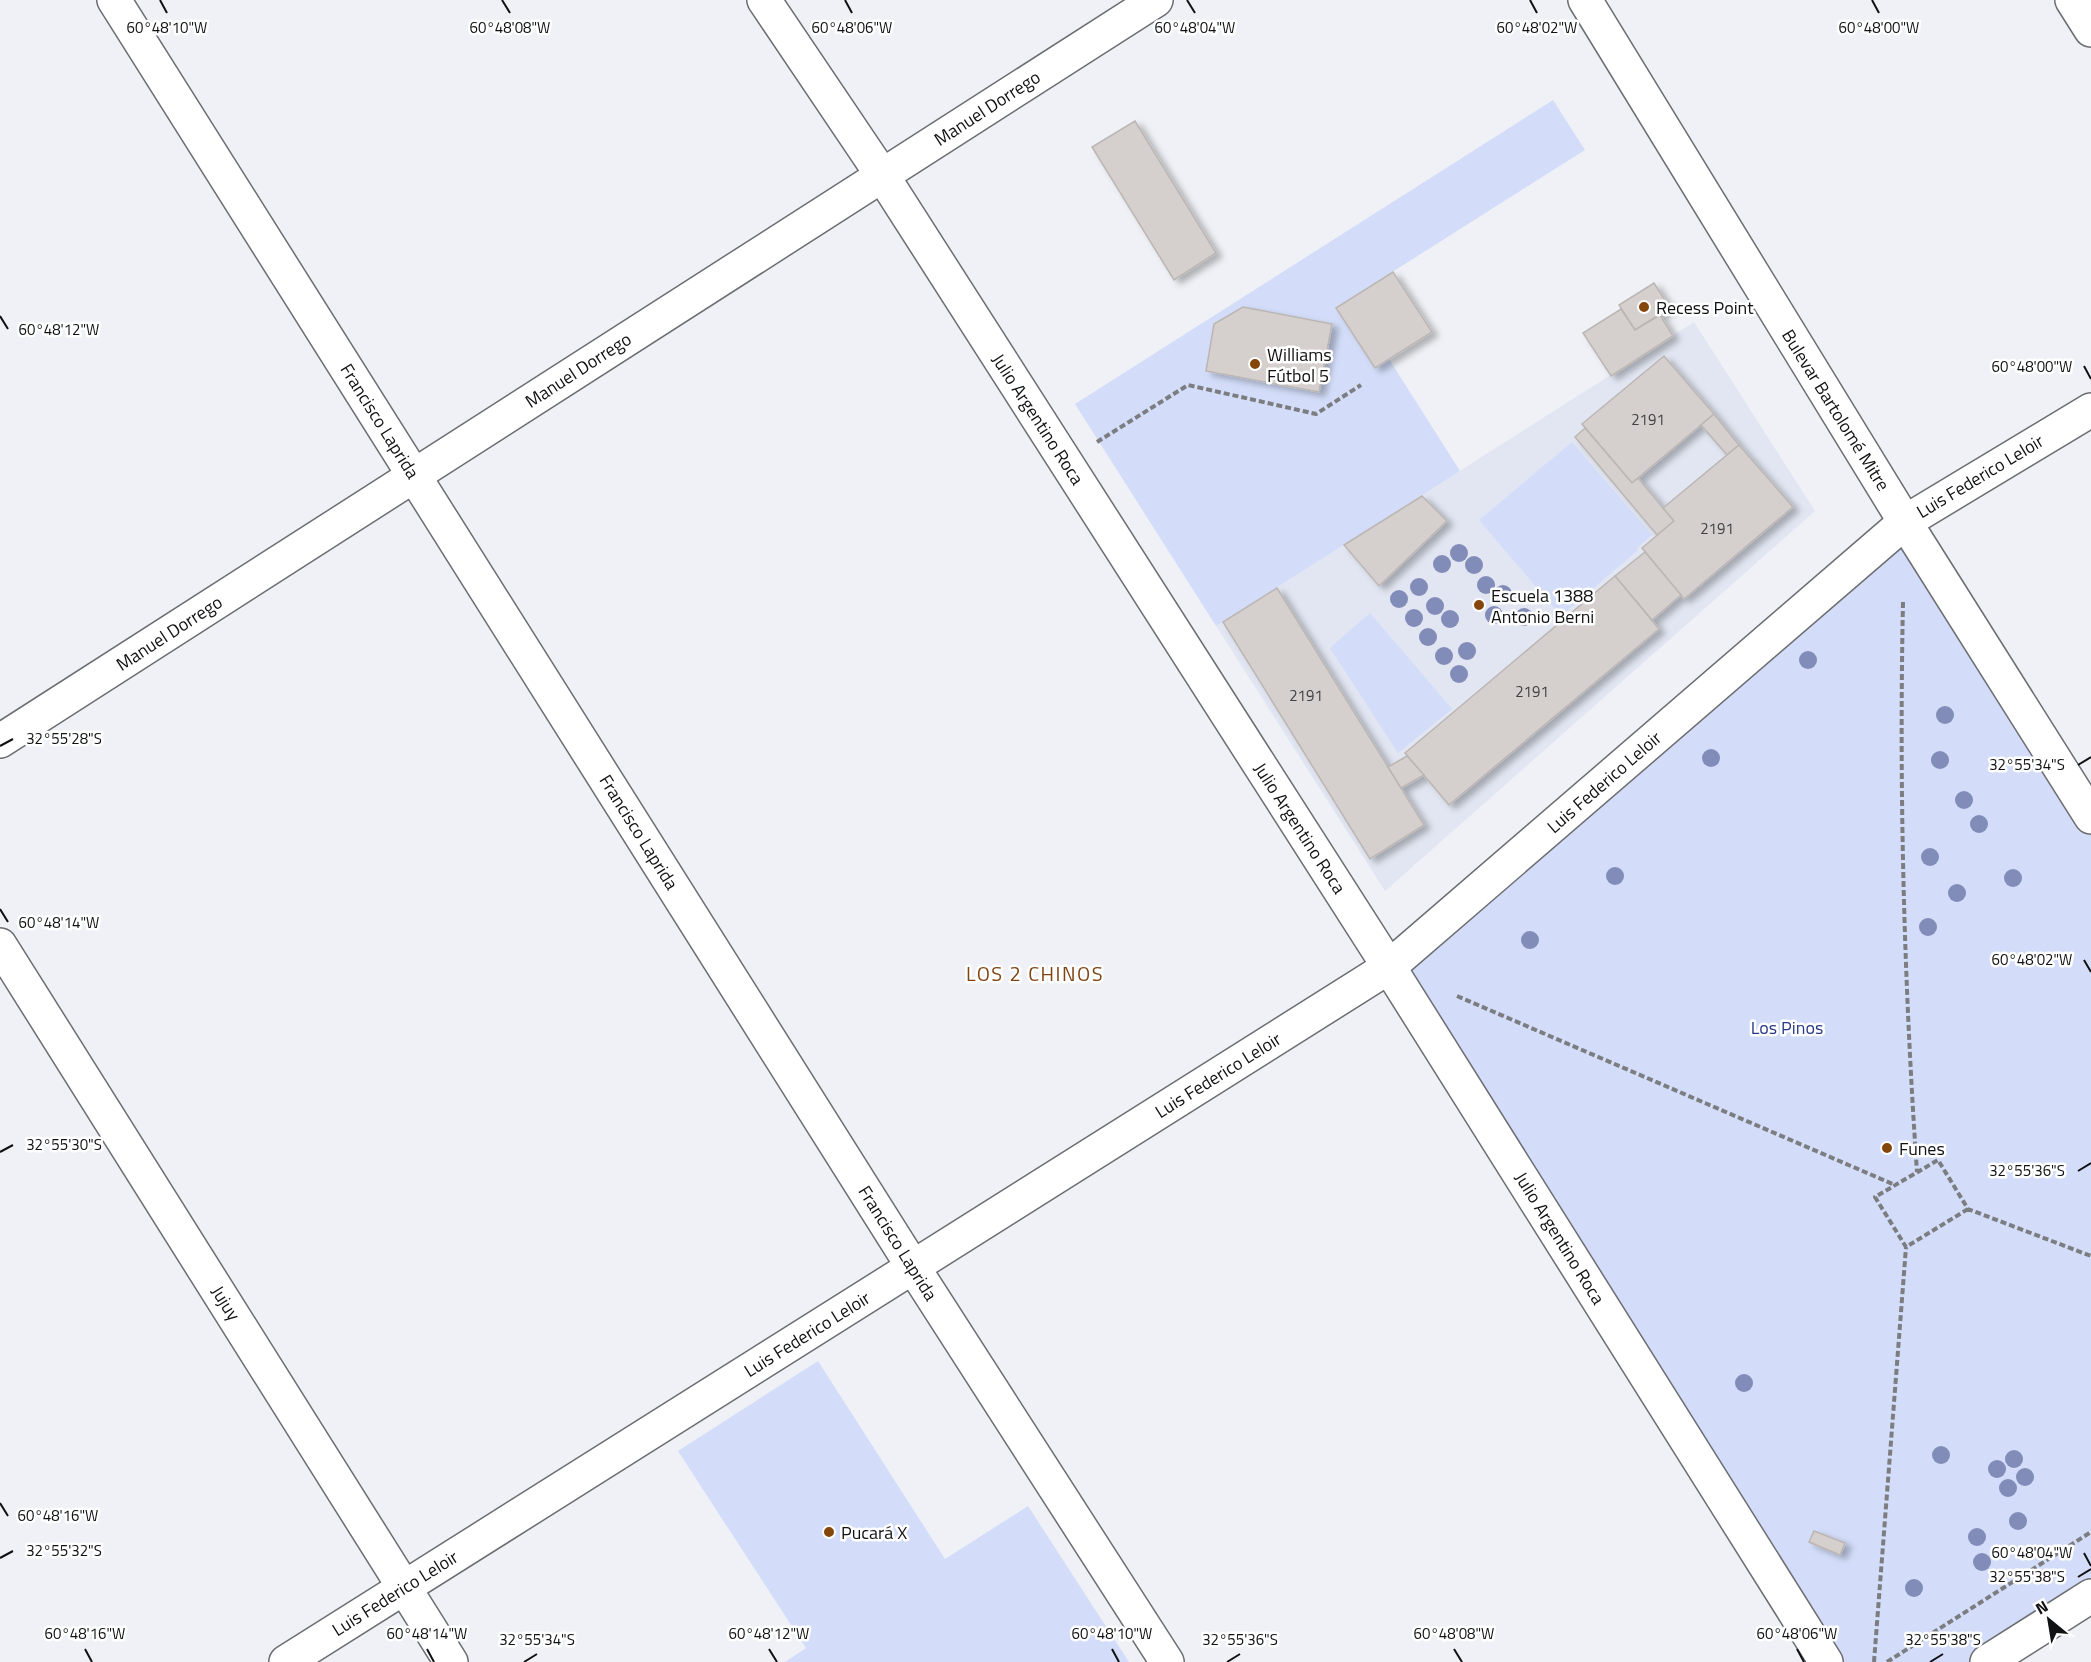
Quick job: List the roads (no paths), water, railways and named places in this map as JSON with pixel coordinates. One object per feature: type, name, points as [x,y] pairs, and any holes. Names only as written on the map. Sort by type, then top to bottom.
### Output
[{"type":"street","name":"Francisco Laprida","points":[[114,0],[913,1267],[1167,1662]]},
{"type":"street","name":"Julio Argentino Roca","points":[[764,0],[882,175],[1389,967],[1826,1662]]},
{"type":"street","name":"Manuel Dorrego","points":[[0,741],[1156,0]]},
{"type":"street","name":"Bulevar Bartolomé Mitre","points":[[1585,0],[1905,522],[2091,817]]},
{"type":"street","points":[[2072,0],[2091,30]]},
{"type":"street","name":"Luis Federico Leloir","points":[[286,1662],[1389,967],[1905,522],[2091,410]]},
{"type":"street","name":"Jujuy","points":[[0,945],[451,1662]]},
{"type":"street","points":[[1987,1662],[2091,1596]]},
{"type":"place","name":"Recess Point","points":[[1644,307]]},
{"type":"place","name":"Williams Fútbol 5","points":[[1255,364]]},
{"type":"place","name":"Escuela 1388 Antonio Berni","points":[[1479,605]]},
{"type":"place","name":"Funes","points":[[1887,1148]]},
{"type":"place","name":"Pucará X","points":[[829,1532]]},
{"type":"district","name":"LOS 2 CHINOS","points":[[1035,973]]},
{"type":"park label","name":"Los Pinos","points":[[1787,1027]]}]
